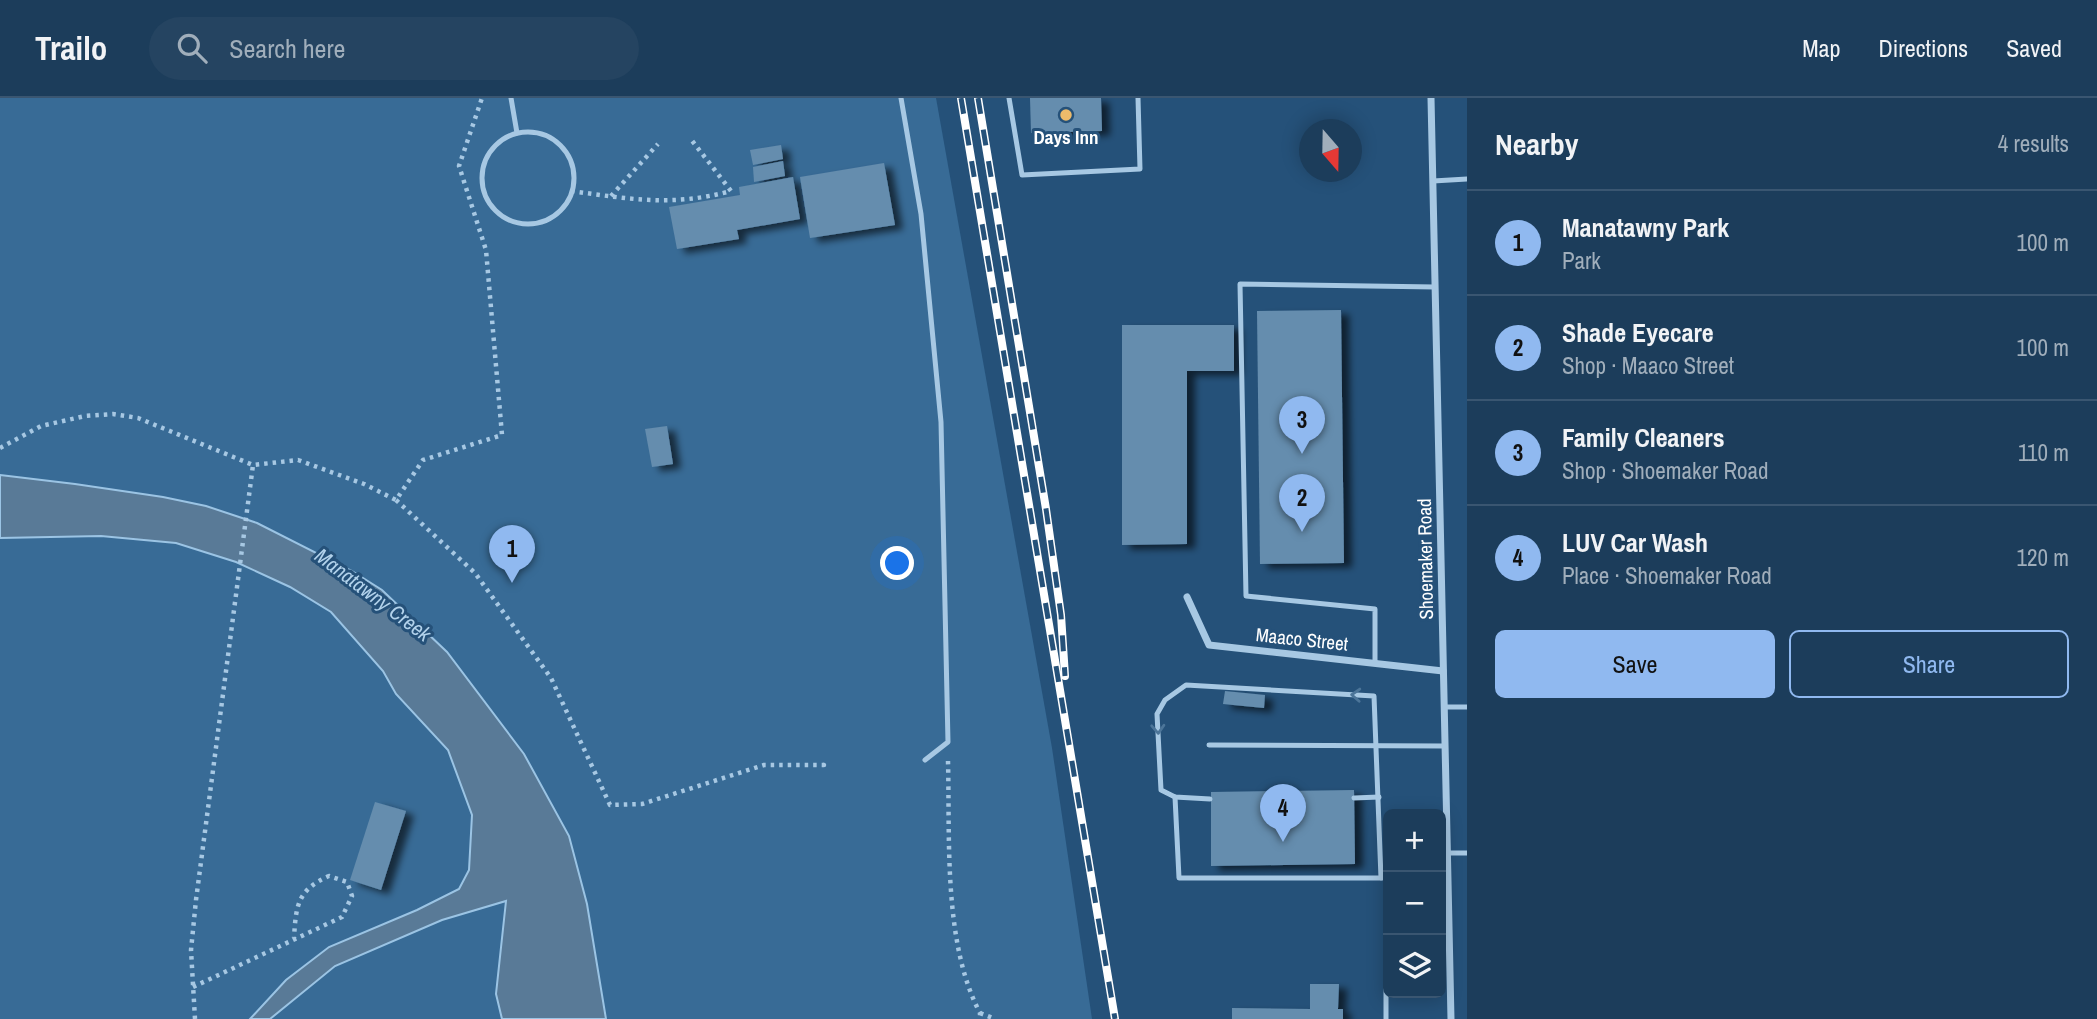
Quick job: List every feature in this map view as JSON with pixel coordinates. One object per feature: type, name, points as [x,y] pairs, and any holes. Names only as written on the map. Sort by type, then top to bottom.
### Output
[{"type":"street","name":"Shoemaker Road","points":[[1431,98],[1447,853],[1445,872]]},
{"type":"street","name":"Maaco Street","points":[[1187,597],[1209,645],[1443,671]]},
{"type":"street","name":"Shoemaker Road","points":[[1446,965],[1451,1019]]},
{"type":"lane","points":[[511,98],[517,133]]},
{"type":"lane","points":[[901,98],[920,214],[941,422],[948,742],[925,760]]},
{"type":"lane","points":[[1009,98],[1022,175],[1140,169],[1138,98]]},
{"type":"lane","points":[[532,132],[546,136],[568,155],[573,168],[571,191],[561,209],[550,218],[536,223],[513,221],[493,209],[485,195],[482,180],[484,164],[503,139],[517,133],[532,132]]},
{"type":"lane","points":[[1433,181],[1467,179]]},
{"type":"lane","points":[[1375,663],[1375,608],[1246,596],[1240,284],[1435,287]]},
{"type":"lane","points":[[1210,799],[1175,797],[1161,790],[1157,714],[1165,700],[1186,685],[1374,696],[1385,872]]},
{"type":"lane","points":[[1444,708],[1467,707]]},
{"type":"lane","points":[[1209,745],[1444,746]]},
{"type":"lane","points":[[1175,797],[1179,878],[1383,878]]},
{"type":"lane","points":[[1354,798],[1379,797]]},
{"type":"lane","points":[[1447,853],[1467,853]]},
{"type":"lane","points":[[1386,998],[1386,1019]]},
{"type":"path","points":[[396,500],[423,460],[502,435],[486,250],[459,166],[482,98]]},
{"type":"path","points":[[571,191],[665,202],[731,191],[690,138]]},
{"type":"path","points":[[610,197],[658,144]]},
{"type":"path","points":[[0,448],[41,426],[85,416],[113,414],[138,418],[253,465],[298,460],[365,484],[396,500],[475,573],[551,678],[610,804],[642,804],[764,765],[824,765],[818,764]]},
{"type":"path","points":[[195,1019],[191,950],[197,889],[253,465]]},
{"type":"path","points":[[948,742],[951,870],[961,964],[980,1016],[995,1019]]},
{"type":"path","points":[[193,988],[342,917],[352,896],[346,882],[329,876],[311,884],[296,906],[294,939]]},
{"type":"shaded area","points":[[0,98],[936,98],[1052,748],[1092,1019],[0,1019]]},
{"type":"water","name":"Manatawny Creek","points":[[0,475],[163,497],[206,506],[257,523],[352,571],[382,590],[447,652],[524,754],[569,836],[587,904],[606,1019],[502,1019],[496,994],[506,901],[442,920],[335,966],[270,1019],[250,1019],[286,980],[329,947],[459,889],[469,870],[472,815],[448,750],[396,694],[383,671],[331,612],[290,587],[236,562],[176,543],[101,536],[0,538]]},
{"type":"building","name":"Days Inn","points":[[1030,98],[1101,98],[1102,131],[1031,133]]},
{"type":"building","points":[[781,145],[783,159],[753,165],[750,150]]},
{"type":"building","points":[[783,161],[785,176],[754,182],[753,167]]},
{"type":"building","points":[[884,163],[895,225],[810,238],[800,177]]},
{"type":"building","points":[[793,177],[800,219],[737,230],[739,239],[677,249],[669,207],[740,195],[739,187]]},
{"type":"building","points":[[1341,310],[1344,563],[1260,564],[1257,311]]},
{"type":"building","points":[[1122,325],[1234,325],[1234,371],[1187,371],[1187,544],[1122,545]]},
{"type":"building","points":[[667,426],[673,464],[652,467],[645,429]]},
{"type":"building","points":[[1225,691],[1265,695],[1264,708],[1223,704]]},
{"type":"building","points":[[1354,790],[1355,864],[1211,866],[1211,792]]},
{"type":"building","points":[[375,802],[406,811],[381,890],[350,880]]},
{"type":"building","points":[[1310,984],[1339,984],[1338,1009],[1343,1009],[1343,1019],[1232,1019],[1232,1008],[1310,1009]]},
{"type":"railway","points":[[961,98],[1115,1019]]},
{"type":"railway","points":[[978,98],[1046,509],[1061,615],[1065,676]]},
{"type":"place","name":"Days Inn","points":[[1066,115]]},
{"type":"place","name":"Family Cleaners","points":[[1302,454]]},
{"type":"place","name":"Shade Eyecare","points":[[1302,532]]},
{"type":"place","name":"Manatawny Park","points":[[512,583]]},
{"type":"place","name":"LUV Car Wash","points":[[1283,842]]}]
